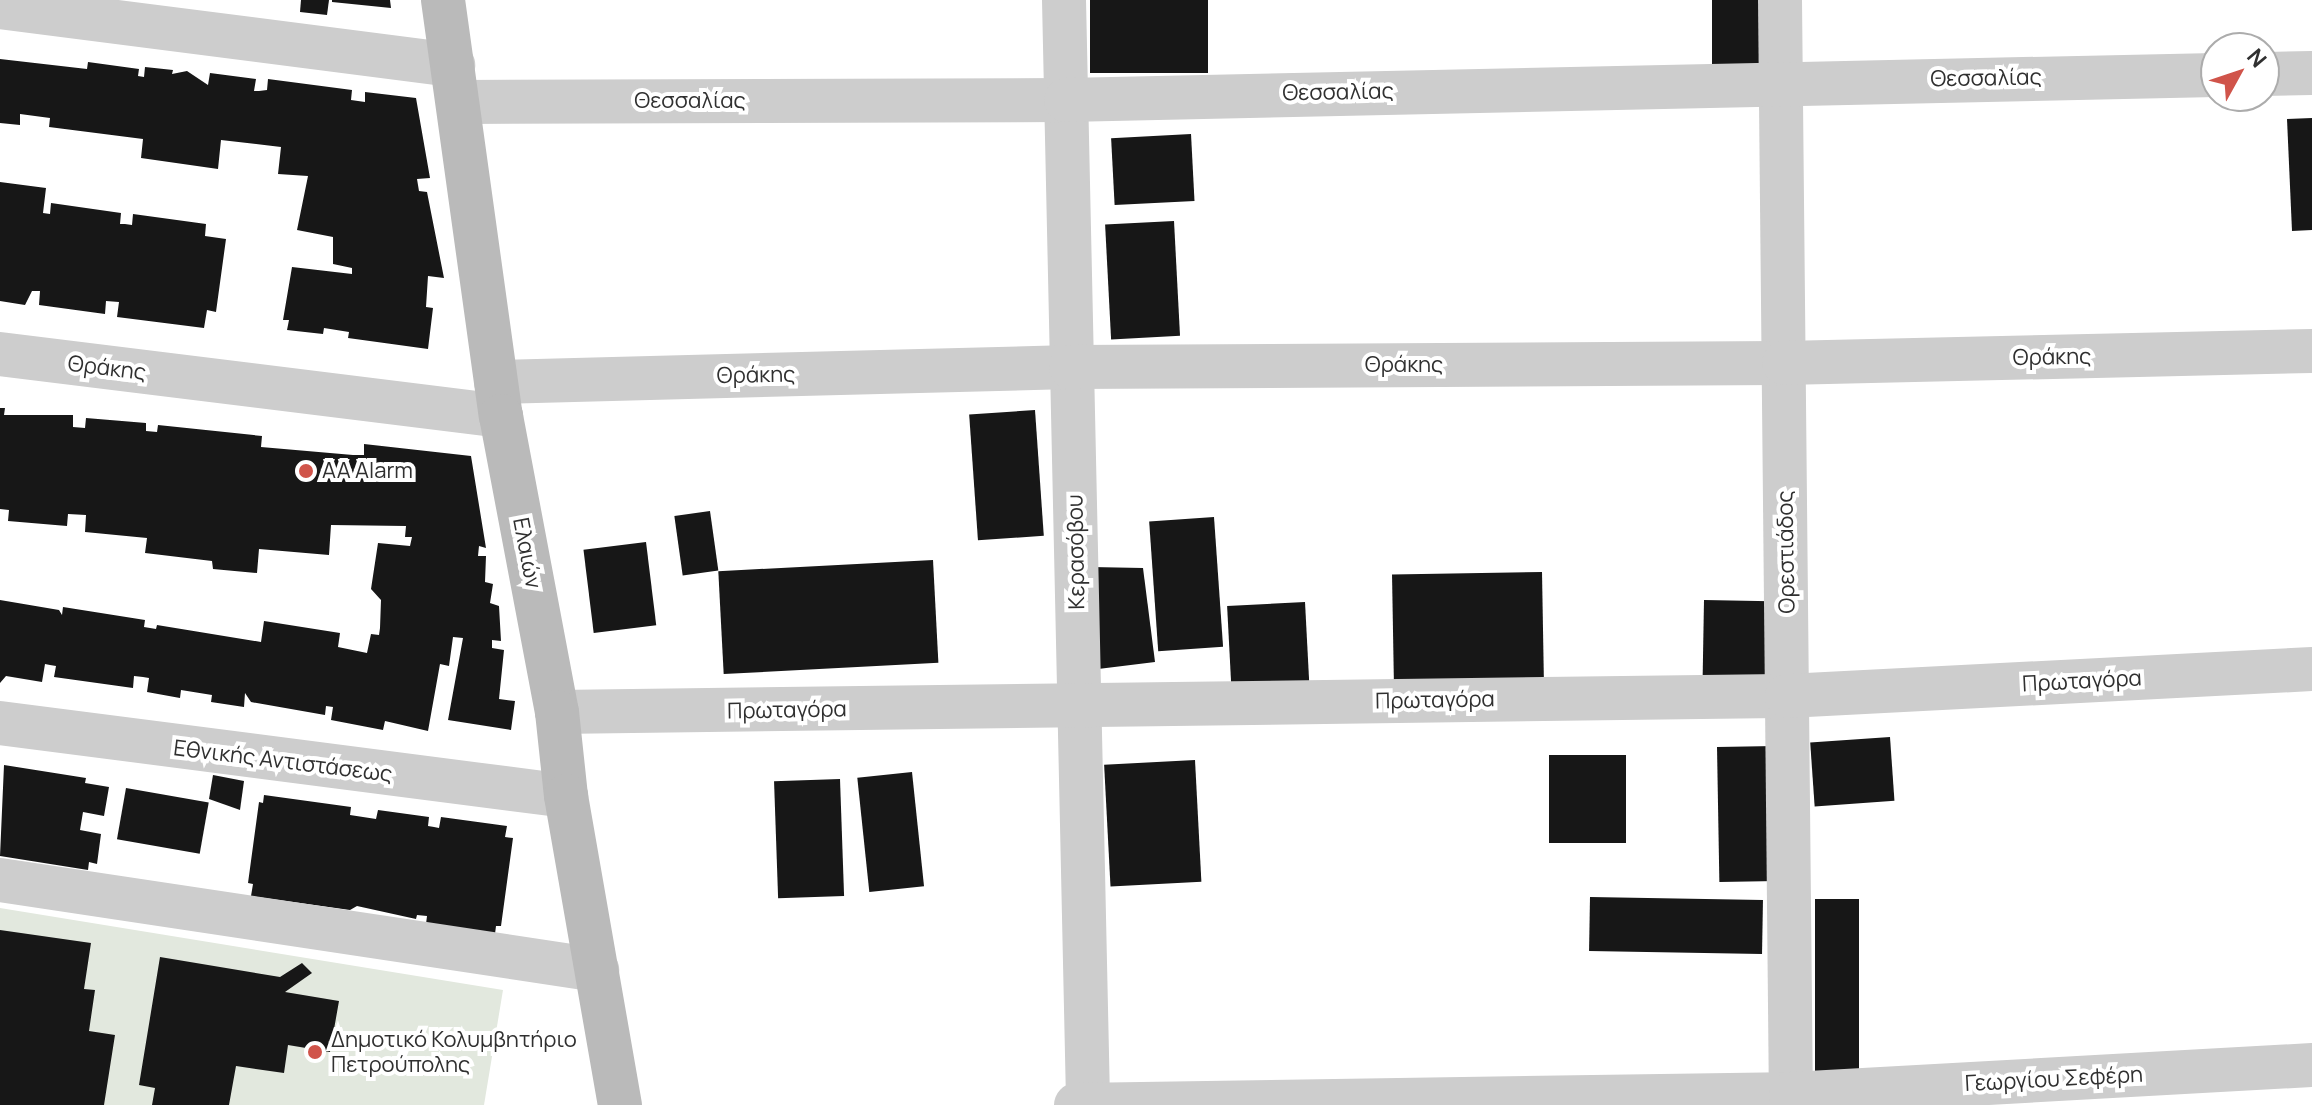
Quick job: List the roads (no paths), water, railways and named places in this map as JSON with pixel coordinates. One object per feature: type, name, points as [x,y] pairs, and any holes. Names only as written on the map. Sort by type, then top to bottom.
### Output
[{"type":"street","name":"Ελαιών","points":[[443,0],[498,399],[557,712],[566,796],[620,1105]]},
{"type":"street","name":"Κερασόβου","points":[[1064,0],[1088,1104]]},
{"type":"street","name":"Ορεστιάδος","points":[[1780,0],[1791,1100]]},
{"type":"street","name":"Θεσσαλίας","points":[[0,7],[456,84],[1066,100],[1781,81],[2200,75]]},
{"type":"street","points":[[2280,74],[2312,73]]},
{"type":"street","name":"Θράκης","points":[[0,354],[498,399],[1071,367],[1784,363],[2312,351]]},
{"type":"street","name":"Πρωταγόρα","points":[[557,712],[1079,707],[1126,702],[1787,696],[2312,669]]},
{"type":"street","name":"Εθνικής Αντιστάσεως","points":[[0,723],[566,796]]},
{"type":"street","points":[[0,880],[597,970]]},
{"type":"street","name":"Γεωργίου Σεφέρη","points":[[1076,1105],[1791,1100],[2312,1065]]},
{"type":"place","name":"AA Alarm","points":[[306,471]]},
{"type":"place","name":"Δημοτικό Κολυμβητήριο Πετρούπολης","points":[[315,1052]]}]
